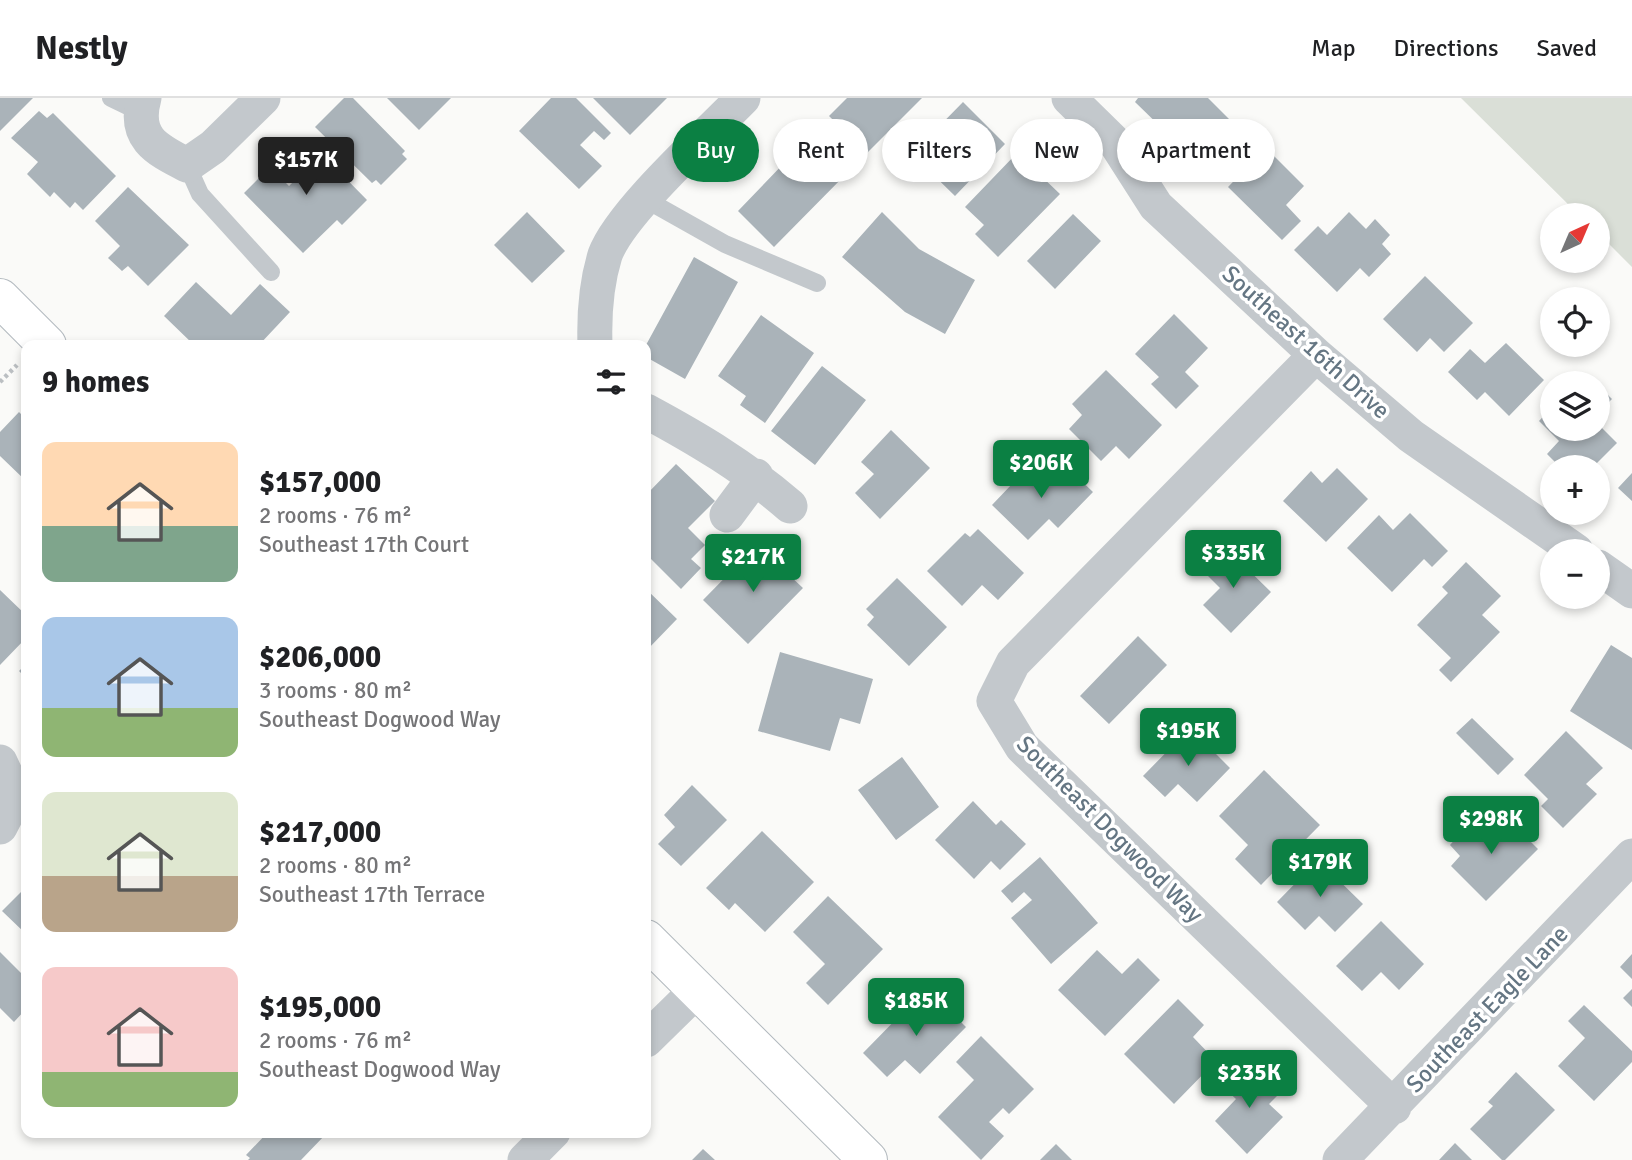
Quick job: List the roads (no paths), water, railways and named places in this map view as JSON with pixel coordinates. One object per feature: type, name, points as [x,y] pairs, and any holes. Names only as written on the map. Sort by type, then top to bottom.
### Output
[{"type":"street","points":[[132,103],[142,130],[159,151],[187,165],[213,148],[263,98]]},
{"type":"street","points":[[595,340],[594,312],[606,253],[645,199],[743,98]]},
{"type":"street","name":"Southeast 16th Drive","points":[[1069,98],[1117,145],[1156,206],[1316,355],[1411,436],[1559,539]]},
{"type":"street","points":[[0,298],[42,340]]},
{"type":"street","name":"Southeast Dogwood Way","points":[[1316,355],[1013,663],[995,701],[1022,747],[1394,1107]]},
{"type":"street","points":[[651,414],[710,444],[756,476],[790,506]]},
{"type":"street","points":[[727,515],[756,476]]},
{"type":"street","points":[[1610,575],[1632,591]]},
{"type":"street","points":[[0,762],[21,799],[0,827]]},
{"type":"street","name":"Southeast Eagle Lane","points":[[1340,1160],[1394,1107],[1632,856]]},
{"type":"street","points":[[651,944],[868,1160]]},
{"type":"street","points":[[651,1035],[697,990]]},
{"type":"street","points":[[524,1160],[546,1138]]},
{"type":"lane","points":[[187,165],[200,194],[271,272]]},
{"type":"lane","points":[[645,199],[725,244],[817,283]]}]
